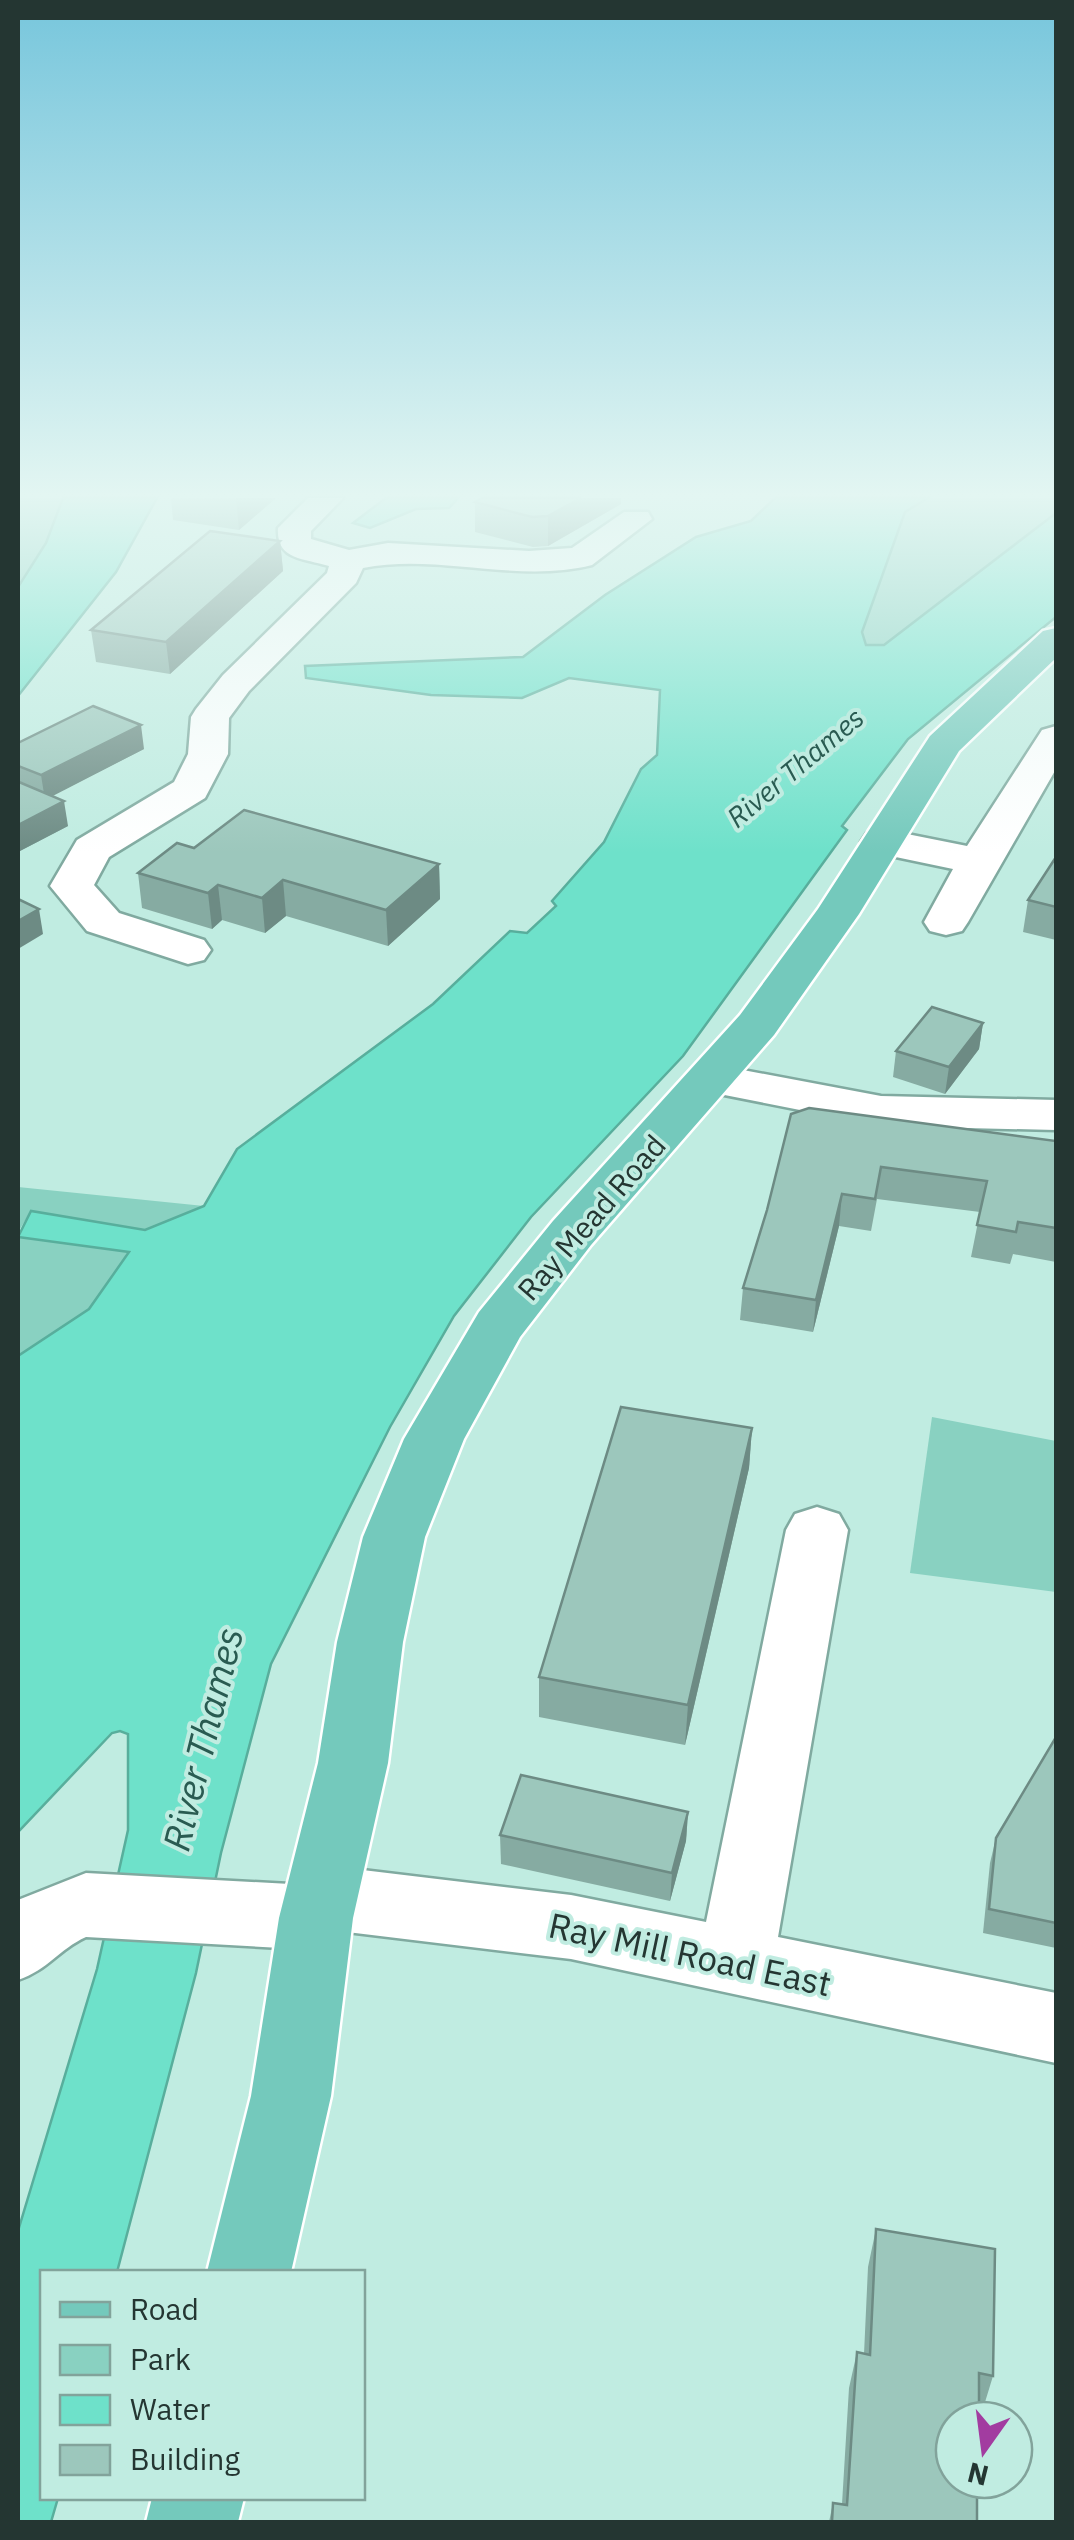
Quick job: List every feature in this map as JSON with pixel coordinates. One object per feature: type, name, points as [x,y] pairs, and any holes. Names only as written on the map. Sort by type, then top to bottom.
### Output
[{"type":"main road","name":"Ray Mead Road","points":[[248,2270],[290,2096],[300,1910],[352,1763],[370,1642],[394,1537],[434,1440],[465,1378],[499,1325],[572,1233],[758,1024],[837,914],[944,744],[1050,650]]},
{"type":"street","points":[[188,950],[103,922],[72,886],[92,849],[191,789],[208,754],[210,716],[303,617]]},
{"type":"street","points":[[946,922],[1056,738]]},
{"type":"street","points":[[882,842],[979,861]]},
{"type":"street","points":[[711,1079],[880,1111],[1056,1116]]},
{"type":"street","points":[[735,1964],[817,1530]]},
{"type":"street","name":"Ray Mill Road East","points":[[18,1947],[36,1927],[59,1912],[86,1905],[300,1910],[571,1926],[735,1964],[1056,2028]]},
{"type":"green space","points":[[868,617],[921,617],[884,645],[866,645],[862,632]]},
{"type":"green space","points":[[18,1187],[204,1206],[145,1230],[31,1211],[18,1232]]},
{"type":"green space","points":[[18,1237],[130,1252],[89,1309],[18,1356]]},
{"type":"green space","points":[[932,1417],[1056,1441],[1056,1592],[910,1573]]},
{"type":"water","points":[[18,617],[81,617],[18,696]]},
{"type":"water","name":"River Thames","points":[[577,617],[868,617],[862,632],[866,645],[884,645],[921,617],[1056,617],[908,739],[842,826],[847,830],[683,1056],[531,1217],[454,1316],[390,1427],[271,1664],[221,1853],[196,1973],[118,2270],[40,2270],[40,2500],[57,2500],[51,2522],[18,2522],[18,2231],[97,1969],[128,1830],[128,1734],[112,1733],[18,1832],[18,1356],[89,1309],[129,1252],[18,1237],[31,1211],[145,1230],[204,1206],[237,1149],[433,1004],[510,931],[527,933],[556,906],[552,901],[604,842],[641,769],[657,755],[660,690],[569,678],[522,698],[431,695],[306,678],[305,666],[523,657]]},
{"type":"building","points":[[107,617],[195,617],[166,642],[91,630]]},
{"type":"building","points":[[93,706],[141,725],[41,775],[18,766],[18,743]]},
{"type":"building","points":[[19,782],[64,801],[18,825]]},
{"type":"building","points":[[244,810],[439,864],[386,910],[283,880],[262,898],[218,885],[208,893],[138,873],[177,843],[194,848]]},
{"type":"building","points":[[1056,857],[1056,907],[1028,900]]},
{"type":"building","points":[[18,899],[39,909],[18,921]]},
{"type":"building","points":[[932,1007],[983,1023],[949,1067],[896,1051]]},
{"type":"building","points":[[809,1108],[1056,1141],[1056,1228],[1018,1222],[1016,1232],[977,1225],[987,1181],[881,1167],[875,1199],[842,1194],[816,1300],[743,1288],[791,1114]]},
{"type":"building","points":[[621,1407],[752,1428],[688,1705],[539,1677]]},
{"type":"building","points":[[1056,1737],[1056,1923],[989,1909],[996,1838]]},
{"type":"building","points":[[521,1775],[688,1812],[672,1873],[500,1835]]},
{"type":"building","points":[[876,2229],[995,2249],[993,2376],[979,2373],[979,2400],[934,2400],[934,2500],[977,2500],[977,2522],[832,2522],[833,2503],[847,2505],[857,2352],[870,2355]]}]
